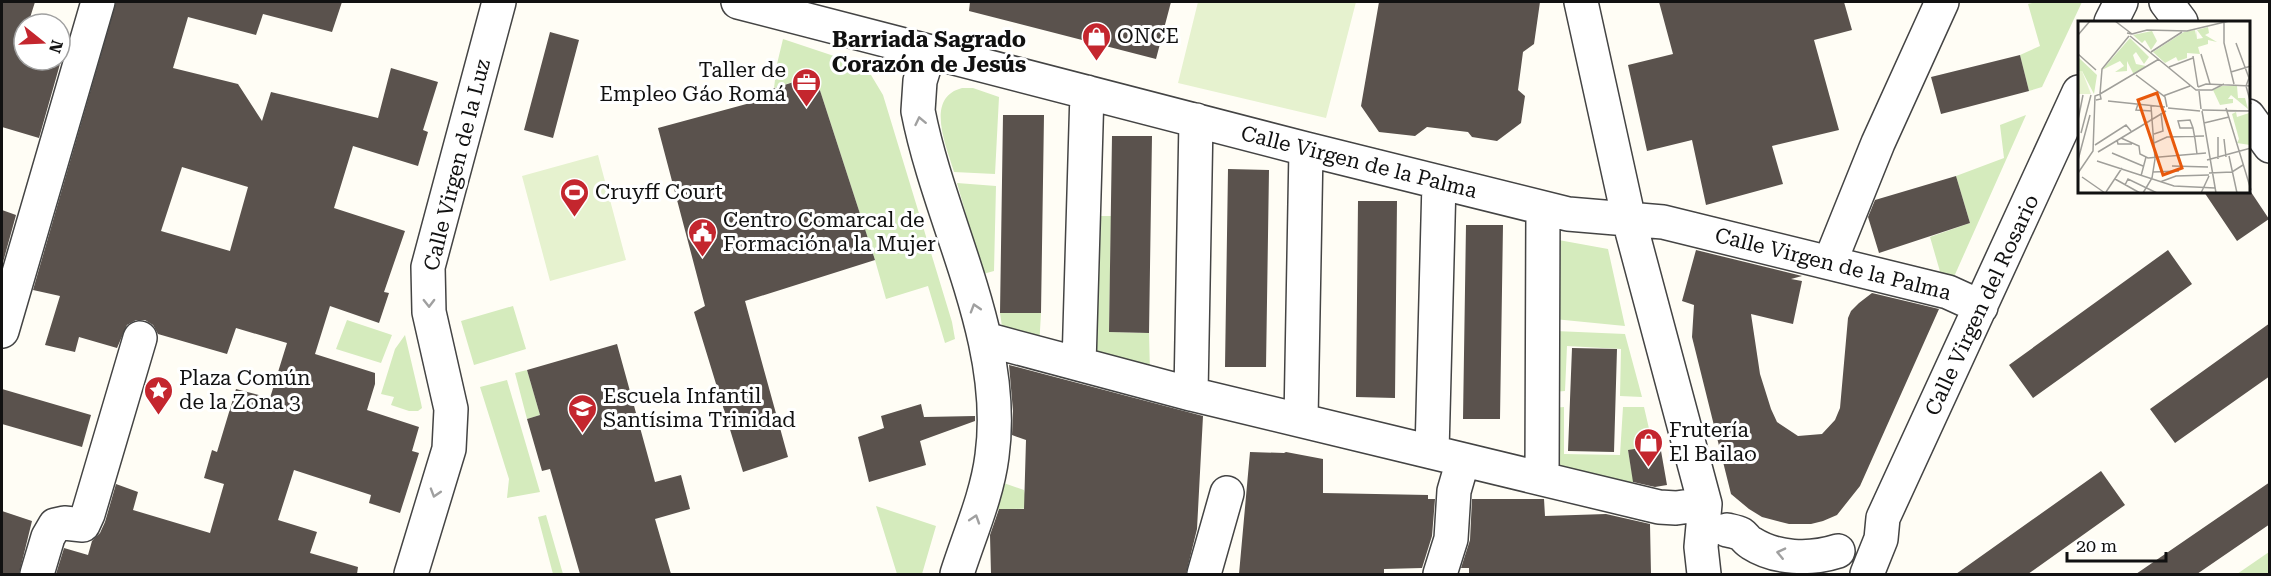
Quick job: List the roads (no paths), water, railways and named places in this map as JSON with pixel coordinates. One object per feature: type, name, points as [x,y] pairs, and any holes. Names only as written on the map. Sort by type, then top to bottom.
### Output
[{"type":"street","points":[[2,331],[98,2]]},
{"type":"street","name":"Calle Virgen de la Luz","points":[[411,574],[449,448],[450,409],[429,312],[428,267],[499,2]]},
{"type":"street","name":"Calle Virgen de la Palma","points":[[738,2],[1543,208],[1568,214],[1664,222],[1948,292],[1981,307]]},
{"type":"street","points":[[1581,2],[1629,220],[1705,504],[1701,548],[1704,574]]},
{"type":"street","points":[[1830,262],[1878,143],[1942,2]]},
{"type":"street","points":[[2112,21],[2121,2]]},
{"type":"street","points":[[2166,2],[2180,21]]},
{"type":"street","points":[[929,52],[918,97],[919,119],[985,339],[994,399],[992,458],[957,574]]},
{"type":"street","points":[[1079,350],[1087,92]]},
{"type":"street","name":"Calle Virgen del Rosario","points":[[1867,574],[1881,539],[1883,518],[2078,94]]},
{"type":"street","points":[[2250,119],[2270,146]]},
{"type":"street","points":[[1191,394],[1196,120]]},
{"type":"street","points":[[1301,420],[1306,149]]},
{"type":"street","points":[[1432,452],[1439,182]]},
{"type":"street","points":[[1542,478],[1543,208]]},
{"type":"street","points":[[37,574],[48,537],[55,525],[64,523],[83,525],[88,514],[140,339]]},
{"type":"street","points":[[985,339],[1079,350],[1191,394],[1659,507],[1676,508],[1705,504]]},
{"type":"street","points":[[1440,574],[1451,539],[1454,490],[1464,460]]},
{"type":"street","points":[[1204,574],[1227,493]]},
{"type":"street","points":[[1705,504],[1759,574]]},
{"type":"street","points":[[1727,530],[1741,534],[1749,543],[1781,554],[1807,558],[1821,557],[1831,563],[1862,530],[1883,518]]},
{"type":"place","name":"ONCE","points":[[1096,62]]},
{"type":"place","name":"Taller de Empleo Gáo Romá","points":[[807,108]]},
{"type":"place","name":"Cruyff Court","points":[[574,218]]},
{"type":"place","name":"Centro Comarcal de Formación a la Mujer","points":[[702,258]]},
{"type":"place","name":"Plaza Común de la Zona 3","points":[[158,416]]},
{"type":"place","name":"Escuela Infantil Santísima Trinidad","points":[[582,434]]},
{"type":"place","name":"Frutería El Bailao","points":[[1648,468]]},
{"type":"district","name":"Barriada Sagrado Corazón de Jesús","points":[[929,52]]}]
